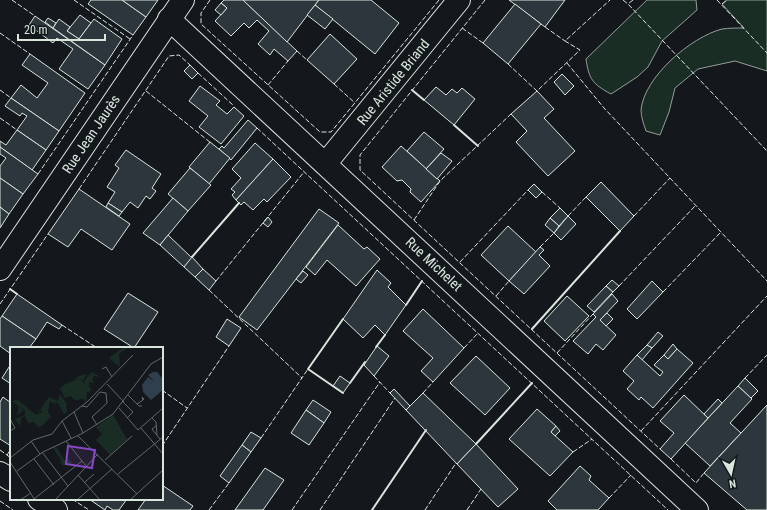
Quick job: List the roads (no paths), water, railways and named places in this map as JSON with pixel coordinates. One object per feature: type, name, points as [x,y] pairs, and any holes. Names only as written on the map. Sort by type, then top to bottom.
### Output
[{"type":"street","name":"Rue Jean Jaurès","points":[[0,269],[183,0]]},
{"type":"street","name":"Rue Aristide Briand","points":[[326,163],[459,0]]},
{"type":"street","name":"Rue Michelet","points":[[169,19],[326,163],[697,510]]},
{"type":"street","points":[[0,473],[10,479]]},
{"type":"street","points":[[41,500],[56,510]]}]
